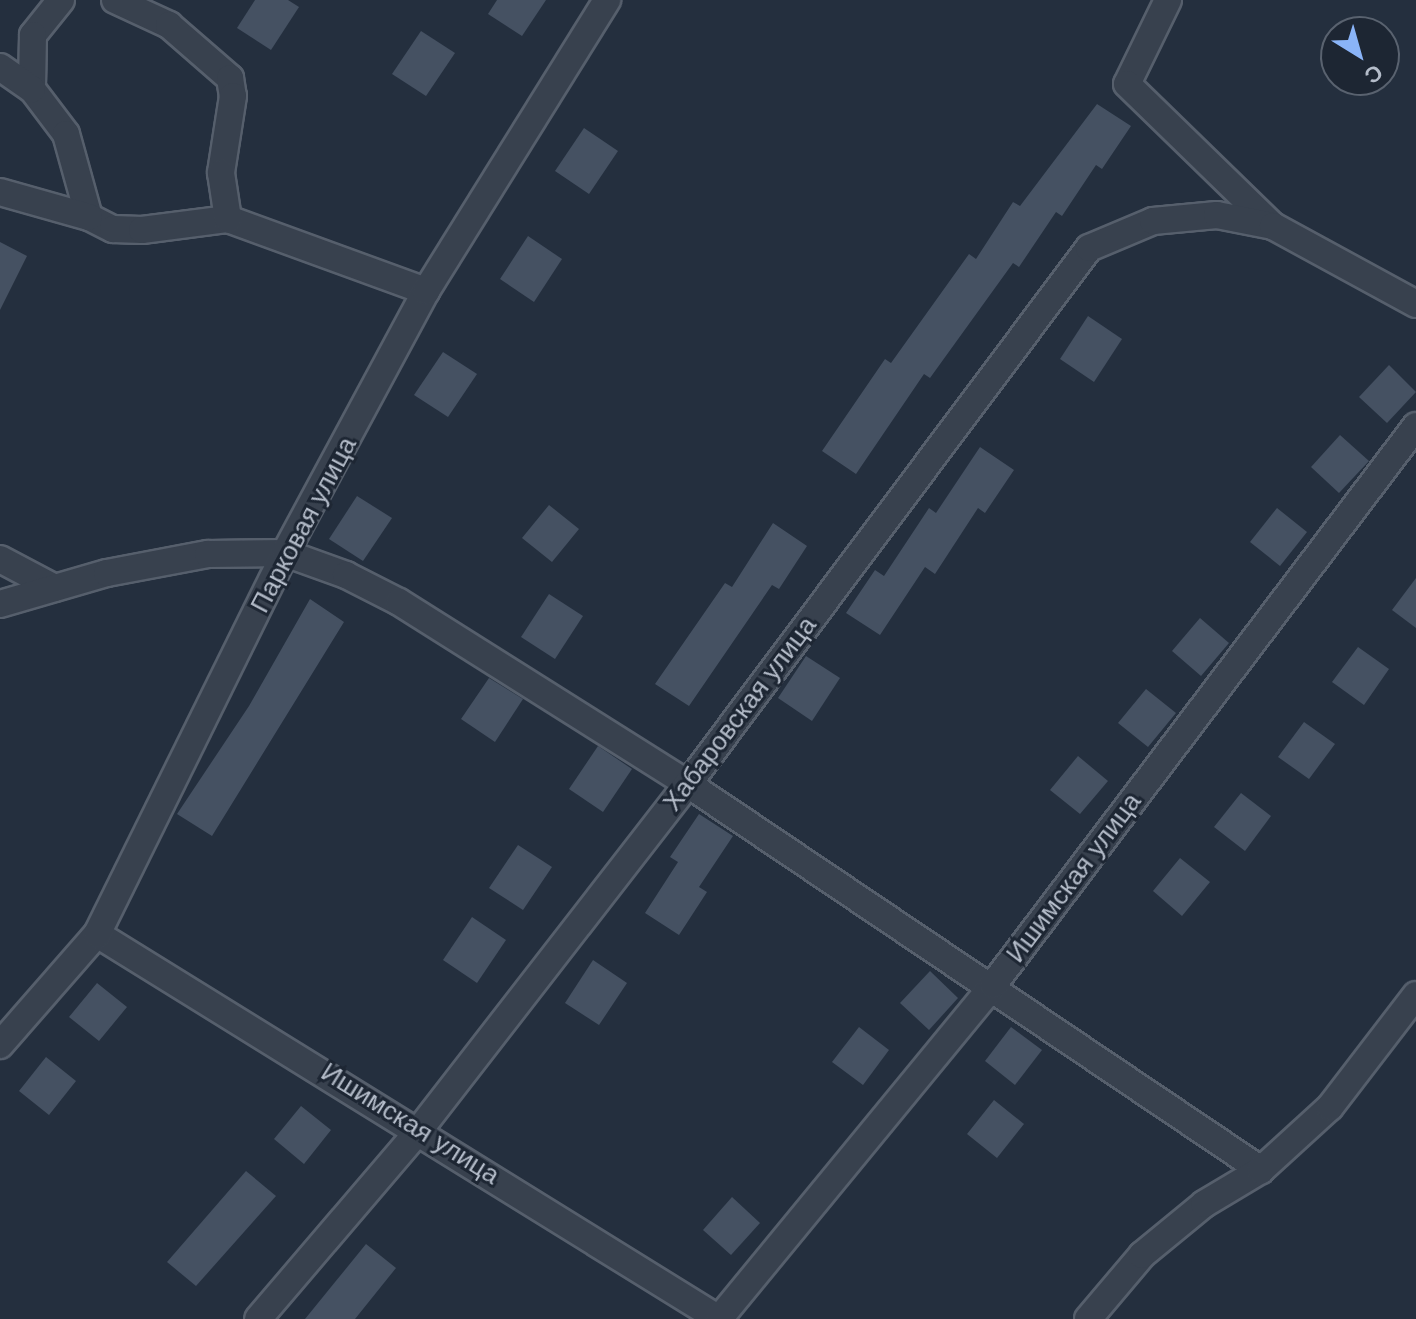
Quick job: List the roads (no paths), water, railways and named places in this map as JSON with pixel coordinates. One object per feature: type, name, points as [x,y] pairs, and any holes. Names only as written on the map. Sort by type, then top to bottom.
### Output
[{"type":"street","points":[[32,89],[33,35],[61,0]]},
{"type":"street","points":[[115,0],[169,25],[230,78],[233,96],[221,173],[228,219]]},
{"type":"street","name":"Хабаровская улица","points":[[1168,0],[1127,84],[1273,226],[1416,304]]},
{"type":"street","name":"Парковая улица","points":[[0,1045],[97,934],[285,553],[426,291],[603,1]]},
{"type":"street","points":[[0,67],[32,89],[66,134],[89,217]]},
{"type":"street","points":[[0,192],[89,217],[113,229],[142,230],[228,219],[426,291]]},
{"type":"street","name":"Хабаровская улица","points":[[258,1319],[420,1129],[688,784],[1089,248],[1153,221],[1217,215],[1273,226]]},
{"type":"street","name":"Ишимская улица","points":[[97,934],[420,1129],[719,1319],[993,985],[1416,426]]},
{"type":"street","points":[[0,604],[55,588],[208,554],[285,553],[399,602],[688,784],[993,985],[1261,1170]]},
{"type":"street","points":[[0,559],[55,588]]},
{"type":"street","points":[[1088,1319],[1142,1255],[1204,1204],[1261,1170],[1330,1107],[1416,995]]}]
